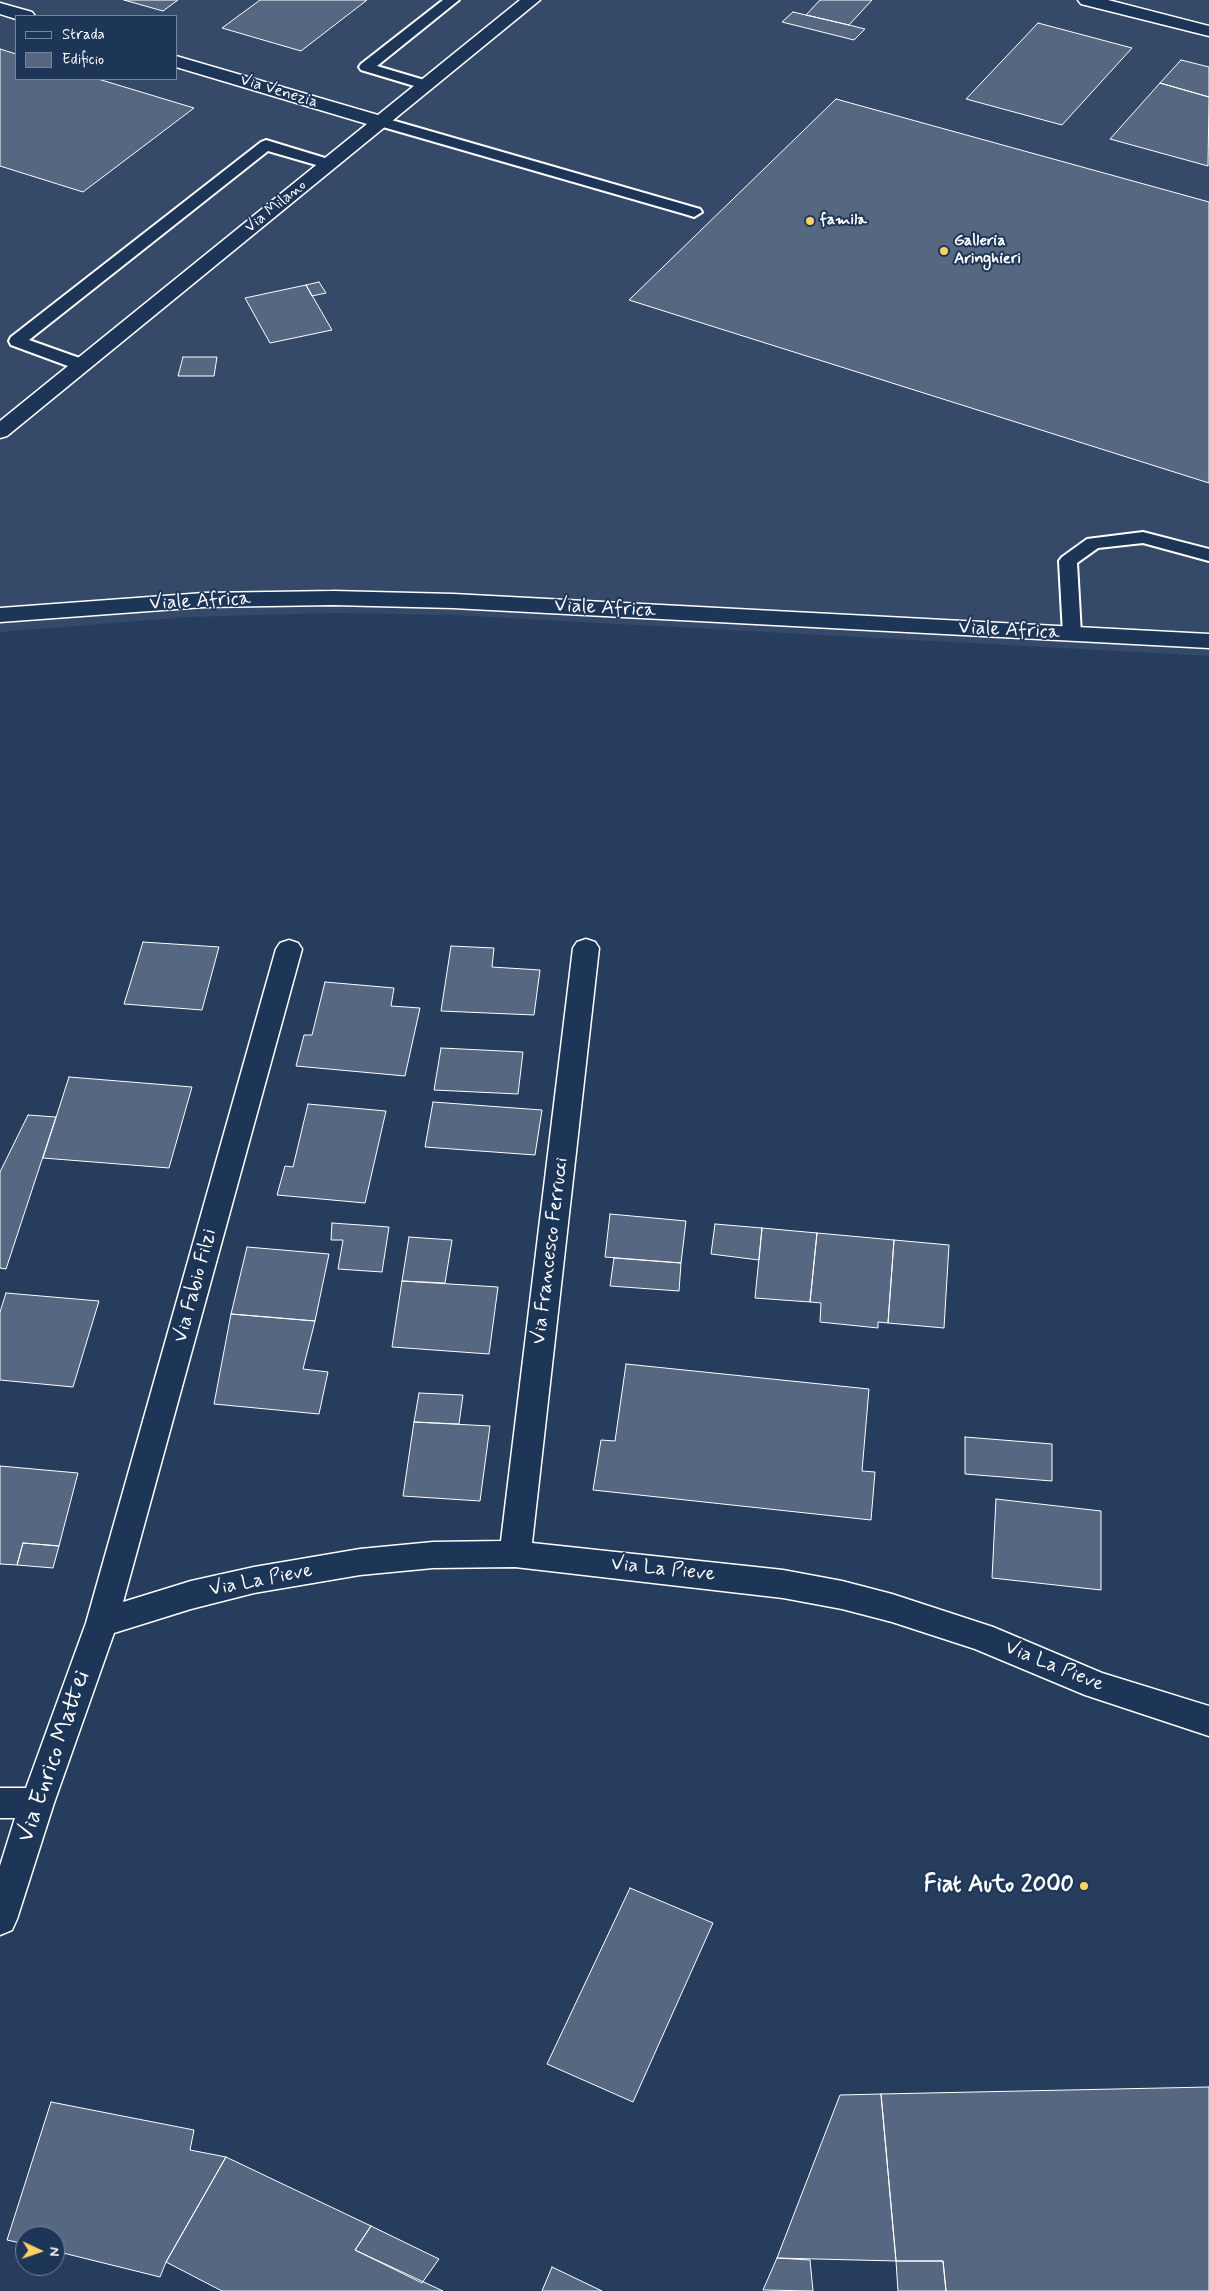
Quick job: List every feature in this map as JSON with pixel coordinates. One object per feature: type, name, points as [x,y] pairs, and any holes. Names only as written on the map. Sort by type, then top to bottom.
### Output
[{"type":"street","name":"Via Milano","points":[[22,414],[531,0]]},
{"type":"street","points":[[1087,0],[1209,31]]},
{"type":"street","points":[[0,8],[23,15]]},
{"type":"street","name":"Via Venezia","points":[[178,62],[381,122]]},
{"type":"street","points":[[0,406],[22,414]]},
{"type":"street","points":[[0,432],[22,414]]},
{"type":"street","name":"Viale Africa","points":[[0,615],[204,600],[333,598],[453,601],[1209,641]]},
{"type":"street","name":"Via Francesco Ferrucci","points":[[515,1554],[586,948]]},
{"type":"street","name":"Via Fabio Filzi","points":[[102,1623],[289,949]]},
{"type":"street","name":"Via La Pieve","points":[[102,1623],[191,1595],[292,1573],[360,1562],[433,1555],[515,1554],[782,1584],[842,1595],[892,1608],[982,1637],[1096,1685],[1209,1721]]},
{"type":"street","name":"Via Enrico Mattei","points":[[0,1919],[37,1803],[102,1623]]},
{"type":"street","points":[[0,1803],[37,1803]]},
{"type":"lane","points":[[426,85],[366,67],[452,0]]},
{"type":"lane","points":[[381,122],[694,212]]},
{"type":"lane","points":[[82,364],[17,341],[266,145],[330,164]]},
{"type":"lane","points":[[1072,634],[1068,561],[1093,543],[1143,537],[1209,555]]},
{"type":"shaded area","points":[[0,0],[1209,0],[1209,656],[452,615],[334,613],[189,617],[0,632]]},
{"type":"building","points":[[124,0],[178,0],[163,11]]},
{"type":"building","points":[[260,0],[367,0],[301,51],[222,28]]},
{"type":"building","points":[[820,0],[872,0],[849,25],[806,15]]},
{"type":"building","points":[[793,12],[865,29],[854,40],[782,22]]},
{"type":"building","points":[[1038,23],[1132,48],[1062,125],[966,99]]},
{"type":"building","points":[[0,49],[15,54],[15,80],[101,80],[194,108],[83,192],[0,166]]},
{"type":"building","points":[[1181,60],[1209,67],[1209,97],[1160,83]]},
{"type":"building","points":[[1160,83],[1209,97],[1208,166],[1110,139]]},
{"type":"building","name":"Galleria Aringhieri","points":[[836,99],[1209,202],[1209,483],[629,300]]},
{"type":"building","points":[[319,282],[326,293],[312,296],[306,285]]},
{"type":"building","points":[[306,285],[332,330],[270,343],[245,298]]},
{"type":"building","points":[[183,357],[217,357],[214,376],[178,376]]},
{"type":"building","points":[[143,942],[219,947],[202,1010],[124,1004]]},
{"type":"building","points":[[451,946],[494,948],[492,967],[540,970],[534,1015],[441,1011]]},
{"type":"building","points":[[325,982],[394,988],[391,1006],[420,1008],[405,1076],[296,1066],[304,1035],[312,1035]]},
{"type":"building","points":[[441,1048],[523,1052],[518,1094],[434,1090]]},
{"type":"building","points":[[69,1077],[192,1087],[169,1168],[43,1158]]},
{"type":"building","points":[[433,1102],[542,1110],[535,1155],[425,1147]]},
{"type":"building","points":[[308,1104],[386,1111],[365,1203],[277,1195],[285,1166],[293,1167]]},
{"type":"building","points":[[28,1115],[56,1117],[6,1269],[0,1268],[0,1172]]},
{"type":"building","points":[[610,1214],[686,1221],[681,1263],[605,1257]]},
{"type":"building","points":[[332,1223],[389,1227],[382,1272],[338,1269],[343,1240],[331,1240]]},
{"type":"building","points":[[715,1224],[762,1228],[759,1260],[711,1254]]},
{"type":"building","points":[[762,1228],[817,1233],[810,1302],[755,1298]]},
{"type":"building","points":[[817,1233],[894,1240],[888,1323],[878,1322],[878,1328],[820,1322],[821,1303],[810,1302]]},
{"type":"building","points":[[409,1237],[452,1240],[445,1283],[402,1281]]},
{"type":"building","points":[[894,1240],[949,1245],[944,1328],[888,1323]]},
{"type":"building","points":[[247,1247],[329,1254],[315,1321],[231,1314]]},
{"type":"building","points":[[614,1258],[681,1263],[679,1291],[610,1286]]},
{"type":"building","points":[[402,1281],[498,1287],[489,1354],[392,1347]]},
{"type":"building","points":[[6,1293],[99,1301],[73,1387],[0,1380],[0,1312]]},
{"type":"building","points":[[231,1314],[315,1321],[303,1369],[328,1372],[319,1414],[214,1404]]},
{"type":"building","points":[[626,1364],[869,1389],[862,1471],[875,1472],[871,1520],[593,1490],[601,1440],[615,1441]]},
{"type":"building","points":[[419,1393],[463,1395],[459,1424],[414,1422]]},
{"type":"building","points":[[414,1422],[490,1426],[480,1501],[403,1496]]},
{"type":"building","points":[[965,1437],[1052,1444],[1052,1481],[965,1474]]},
{"type":"building","points":[[0,1466],[78,1473],[59,1546],[23,1543],[17,1565],[0,1564]]},
{"type":"building","points":[[996,1499],[1101,1511],[1101,1590],[992,1578]]},
{"type":"building","points":[[23,1543],[59,1546],[53,1568],[17,1565]]},
{"type":"building","points":[[630,1888],[713,1923],[633,2102],[547,2064]]},
{"type":"building","points":[[1209,2087],[1209,2291],[946,2291],[943,2261],[896,2261],[881,2094]]},
{"type":"building","points":[[881,2094],[896,2261],[777,2258],[840,2095]]},
{"type":"building","points":[[51,2102],[194,2130],[190,2150],[226,2157],[166,2262],[160,2277],[65,2253],[65,2226],[15,2226],[15,2242],[7,2240]]},
{"type":"building","points":[[226,2157],[371,2226],[355,2250],[443,2291],[222,2291],[166,2262]]},
{"type":"building","points":[[371,2226],[439,2259],[422,2283],[355,2250]]},
{"type":"building","points":[[777,2258],[810,2260],[813,2291],[763,2290]]},
{"type":"building","points":[[896,2261],[943,2261],[946,2291],[898,2291]]},
{"type":"building","points":[[552,2267],[602,2291],[542,2291]]},
{"type":"place","name":"famila","points":[[810,221]]},
{"type":"place","name":"Galleria Aringhieri","points":[[944,251]]},
{"type":"place","name":"Fiat Auto 2000","points":[[1084,1886]]}]
